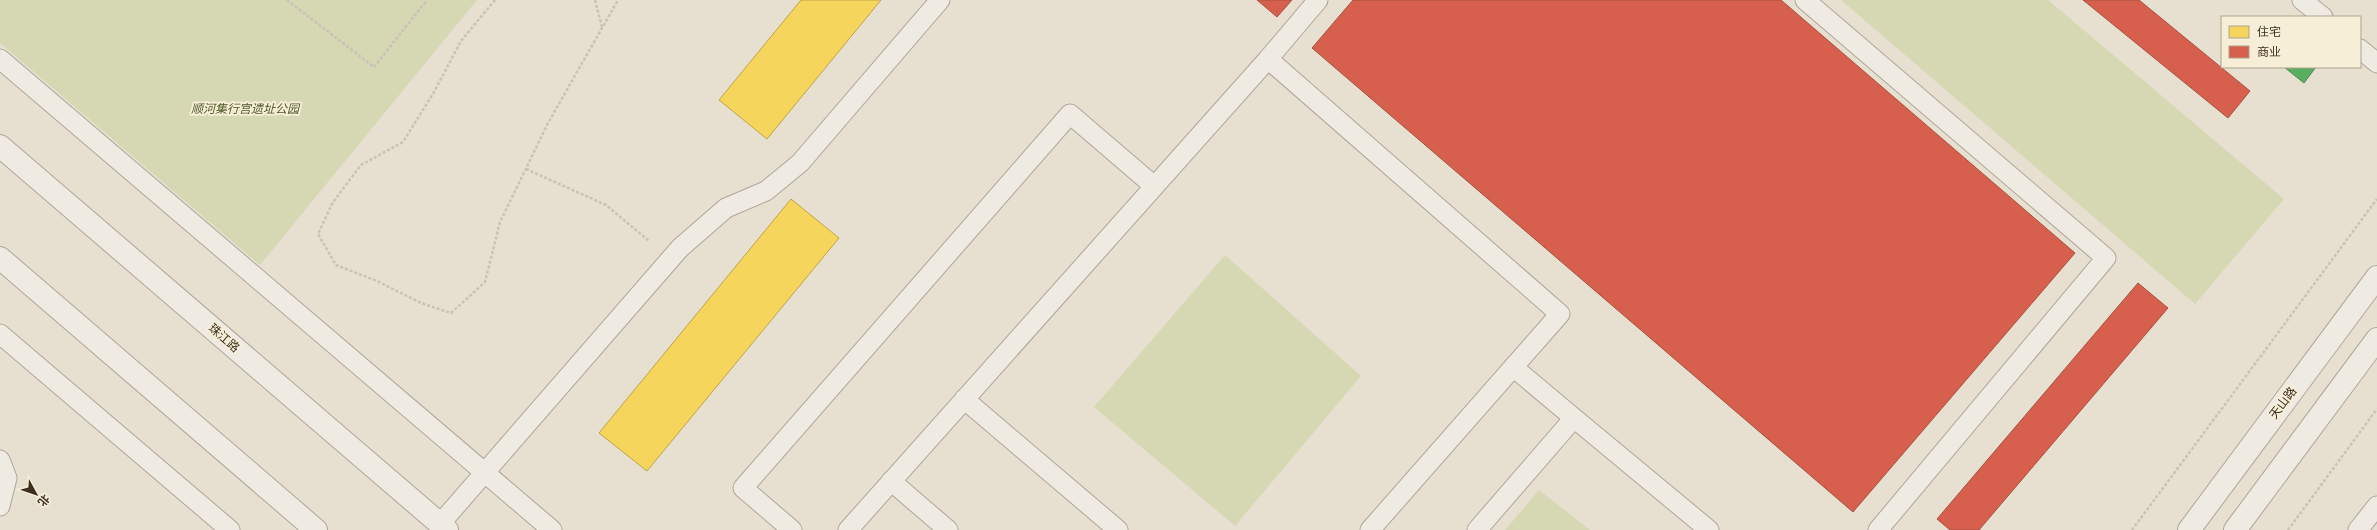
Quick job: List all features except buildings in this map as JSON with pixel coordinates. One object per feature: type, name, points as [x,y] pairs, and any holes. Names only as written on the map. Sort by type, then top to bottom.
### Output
[{"type":"street","name":"珠江路","points":[[0,146],[444,527]]},
{"type":"street","points":[[0,258],[316,530]]},
{"type":"street","name":"天山路","points":[[2188,530],[2377,277]]},
{"type":"street","points":[[2235,530],[2377,339]]},
{"type":"lane","points":[[444,527],[484,472],[670,259],[726,208],[766,191],[800,162],[940,0]]},
{"type":"lane","points":[[848,530],[1268,59],[1318,0]]},
{"type":"lane","points":[[1806,0],[2106,258],[1878,530]]},
{"type":"lane","points":[[2302,0],[2322,16]]},
{"type":"lane","points":[[2361,50],[2377,63]]},
{"type":"lane","points":[[1268,59],[1560,314],[1370,530]]},
{"type":"lane","points":[[0,60],[552,530]]},
{"type":"lane","points":[[792,530],[743,488],[1070,114],[1154,186]]},
{"type":"lane","points":[[0,334],[230,530]]},
{"type":"lane","points":[[1513,367],[1709,530]]},
{"type":"lane","points":[[964,399],[1118,530]]},
{"type":"lane","points":[[1477,530],[1574,418]]},
{"type":"lane","points":[[0,460],[7,478],[0,506]]},
{"type":"lane","points":[[891,481],[948,530]]},
{"type":"lane","points":[[2358,530],[2377,506]]},
{"type":"path","points":[[287,0],[374,67],[427,0]]},
{"type":"path","points":[[495,0],[460,41],[434,92],[403,142],[361,165],[333,202],[318,234],[336,264],[377,281],[421,303],[451,313],[485,282],[500,222],[548,124],[618,0]]},
{"type":"path","points":[[596,0],[602,27]]},
{"type":"path","points":[[526,169],[606,205],[670,259]]},
{"type":"path","points":[[2132,530],[2377,199]]},
{"type":"path","points":[[2288,530],[2377,409]]},
{"type":"green space","name":"顺河集行宫遗址公园","points":[[0,0],[477,0],[260,265],[0,43]]},
{"type":"green space","points":[[1841,0],[2048,0],[2284,199],[2195,304]]},
{"type":"green space","points":[[1225,255],[1361,376],[1235,526],[1094,407]]},
{"type":"green space","points":[[1539,490],[1590,530],[1505,530]]}]
